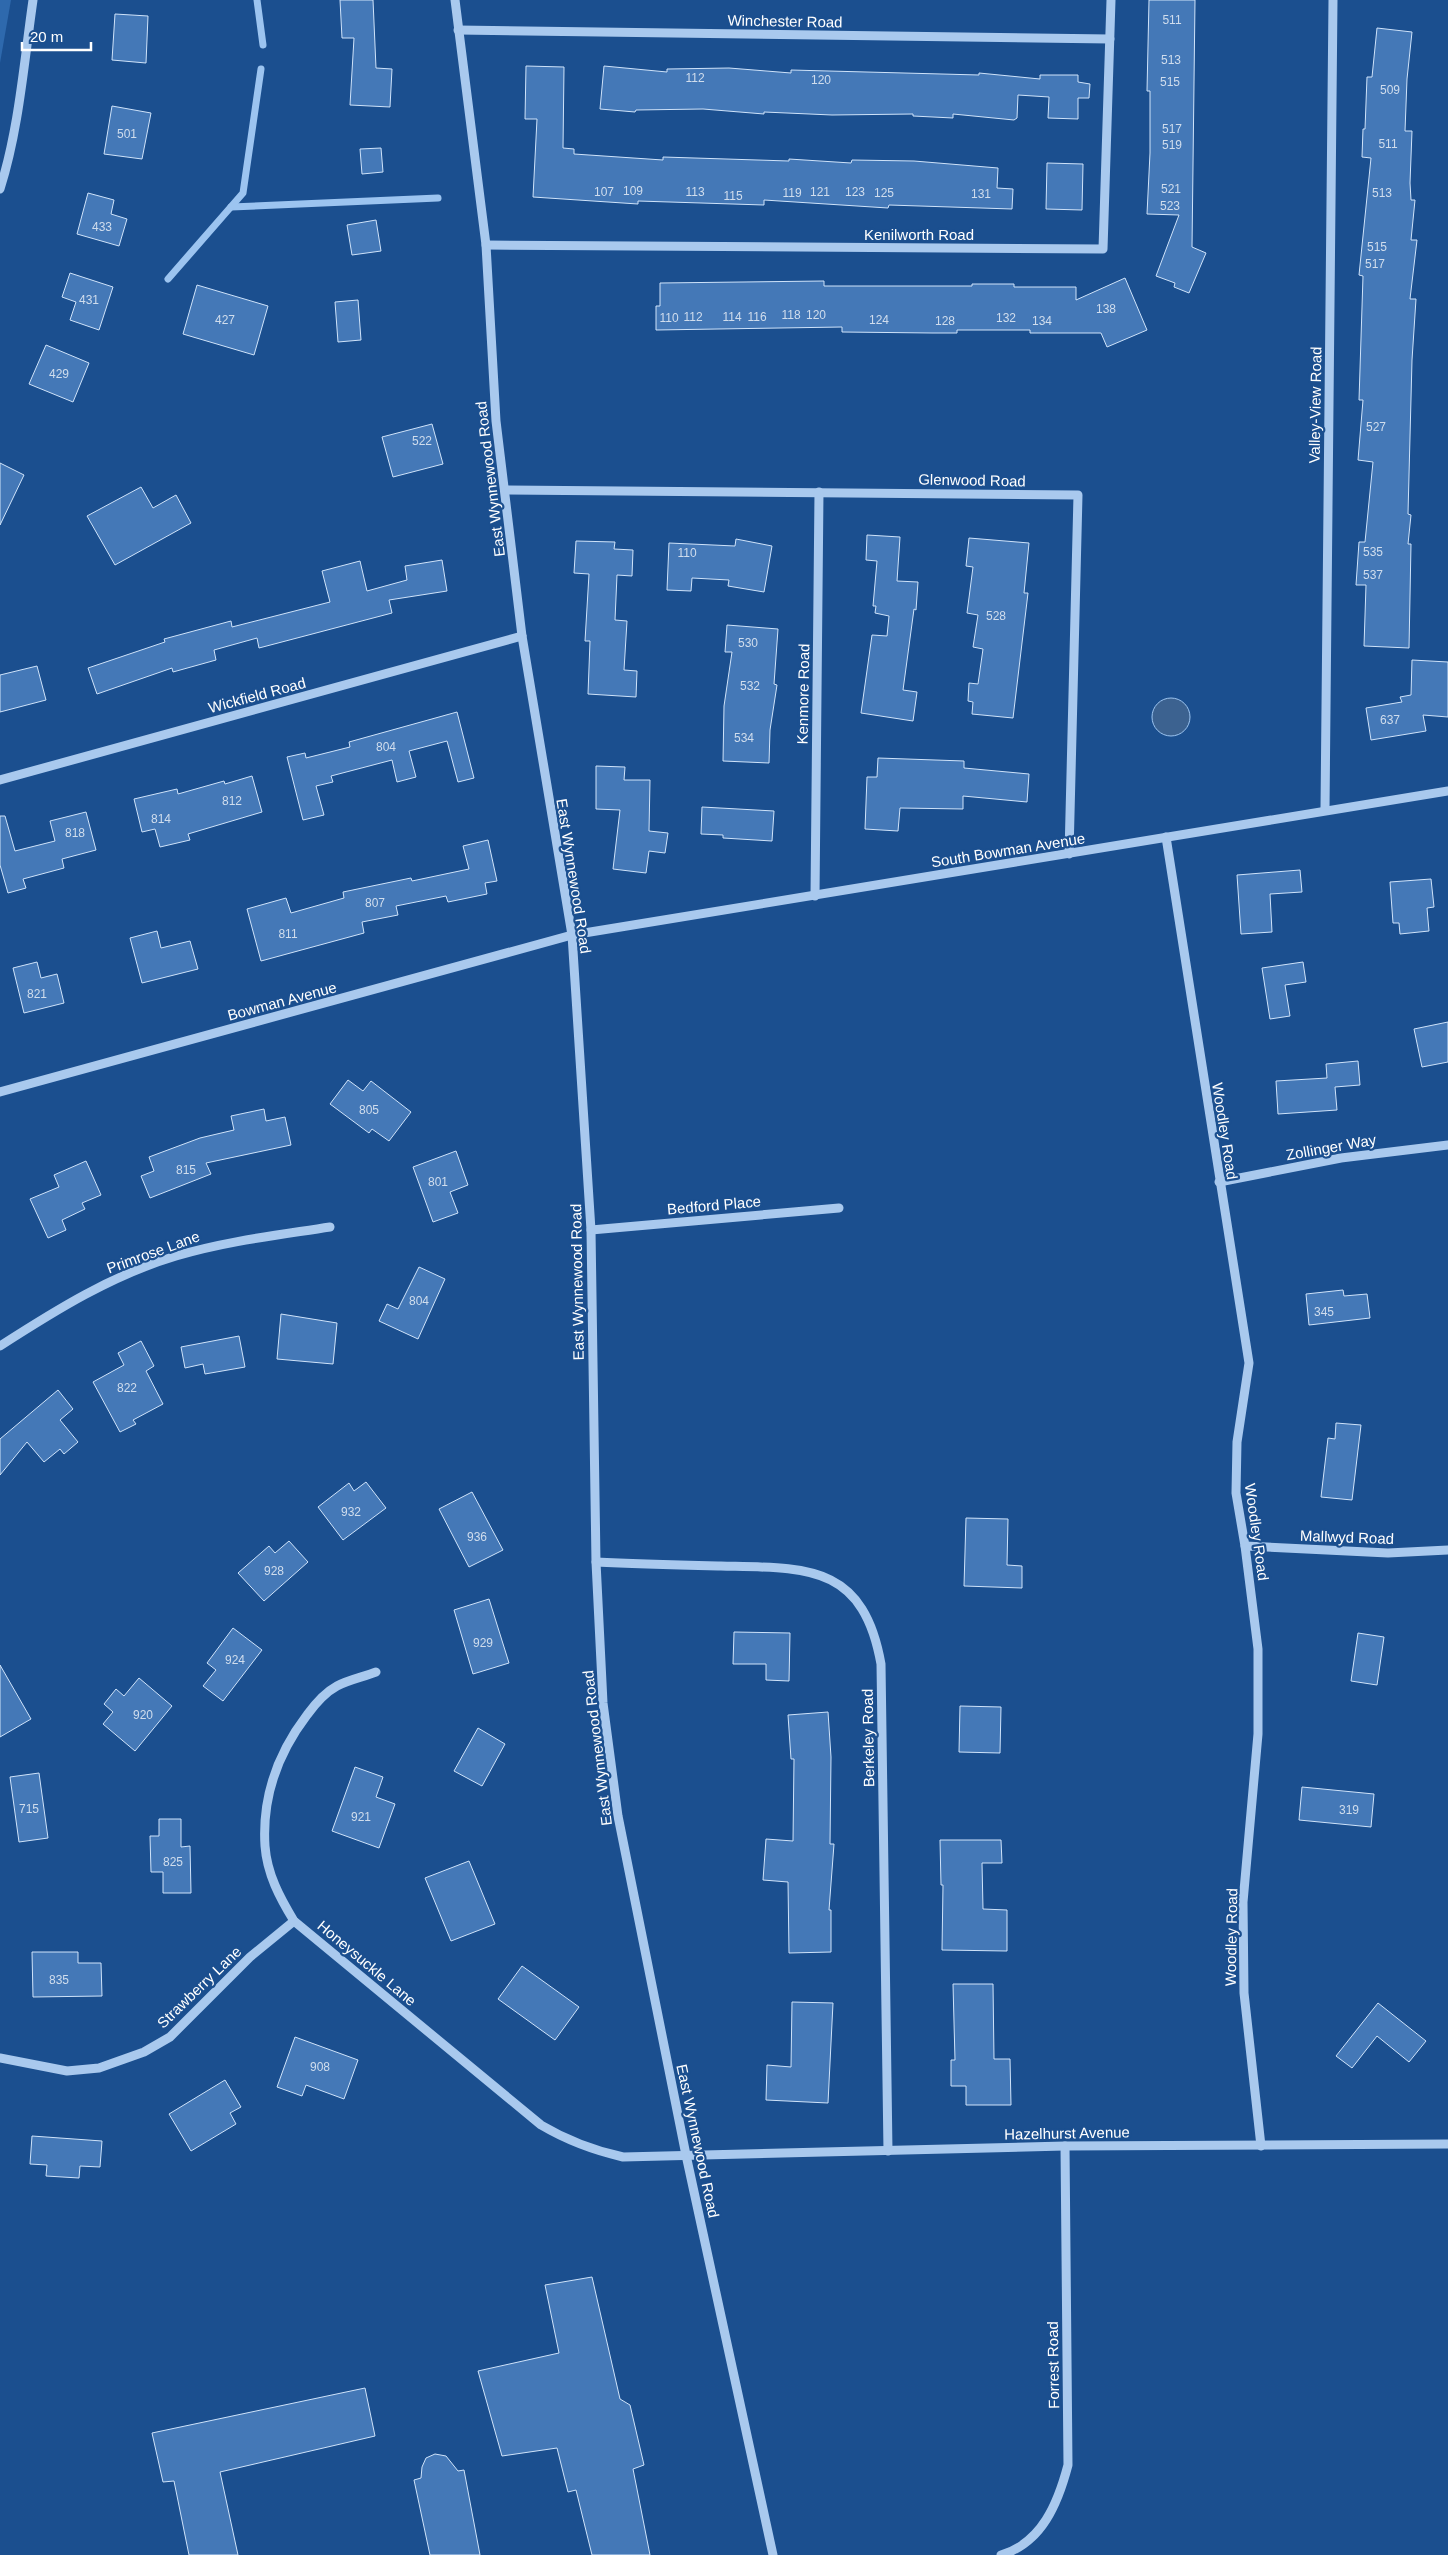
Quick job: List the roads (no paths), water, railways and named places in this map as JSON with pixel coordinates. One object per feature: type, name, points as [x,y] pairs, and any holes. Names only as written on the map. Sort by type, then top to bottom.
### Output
[{"type":"street","points":[[0,189],[21,90],[33,0]]},
{"type":"street","name":"East Wynnewood Road","points":[[455,0],[486,245],[496,421],[506,490],[522,636],[572,935],[591,1230],[596,1562],[603,1703],[618,1816],[686,2155],[773,2555]]},
{"type":"street","name":"Kenilworth Road","points":[[486,245],[1104,249],[1111,0]]},
{"type":"street","name":"Valley-View Road","points":[[1325,810],[1333,0]]},
{"type":"street","name":"Winchester Road","points":[[458,30],[1110,39]]},
{"type":"street","name":"Glenwood Road","points":[[506,490],[1078,495],[1069,854]]},
{"type":"street","name":"Kenmore Road","points":[[815,896],[818,492]]},
{"type":"street","name":"Wickfield Road","points":[[0,780],[522,636]]},
{"type":"street","name":"South Bowman Avenue","points":[[572,935],[1448,791]]},
{"type":"street","name":"Woodley Road","points":[[1166,837],[1249,1363],[1237,1442],[1236,1493],[1258,1648],[1258,1725],[1243,1902],[1244,1993],[1261,2146]]},
{"type":"street","name":"Bowman Avenue","points":[[0,1092],[572,935]]},
{"type":"street","name":"Zollinger Way","points":[[1219,1182],[1341,1158],[1448,1146]]},
{"type":"street","name":"Bedford Place","points":[[591,1230],[839,1208]]},
{"type":"street","name":"Primrose Lane","points":[[0,1346],[51,1313],[112,1280],[174,1256],[210,1247],[330,1227]]},
{"type":"street","name":"Mallwyd Road","points":[[1245,1546],[1388,1553],[1448,1550]]},
{"type":"street","name":"Berkeley Road","points":[[596,1562],[794,1568],[832,1580],[857,1602],[868,1616],[876,1636],[881,1664],[888,2151]]},
{"type":"street","name":"Honeysuckle Lane","points":[[376,1672],[337,1686],[319,1698],[290,1736],[274,1772],[268,1797],[265,1847],[270,1870],[280,1896],[294,1921],[541,2125],[584,2147],[623,2157],[686,2155]]},
{"type":"street","name":"Strawberry Lane","points":[[0,2058],[67,2071],[99,2068],[144,2052],[170,2036],[250,1957],[294,1921]]},
{"type":"street","name":"Hazelhurst Avenue","points":[[686,2155],[712,2157],[1065,2146],[1448,2144]]},
{"type":"street","name":"Forrest Road","points":[[1001,2555],[1031,2541],[1044,2524],[1062,2486],[1068,2465],[1065,2146]]},
{"type":"waterway","points":[[257,0],[263,45]]},
{"type":"waterway","points":[[168,279],[243,193],[261,69]]},
{"type":"waterway","points":[[231,207],[438,198]]}]
